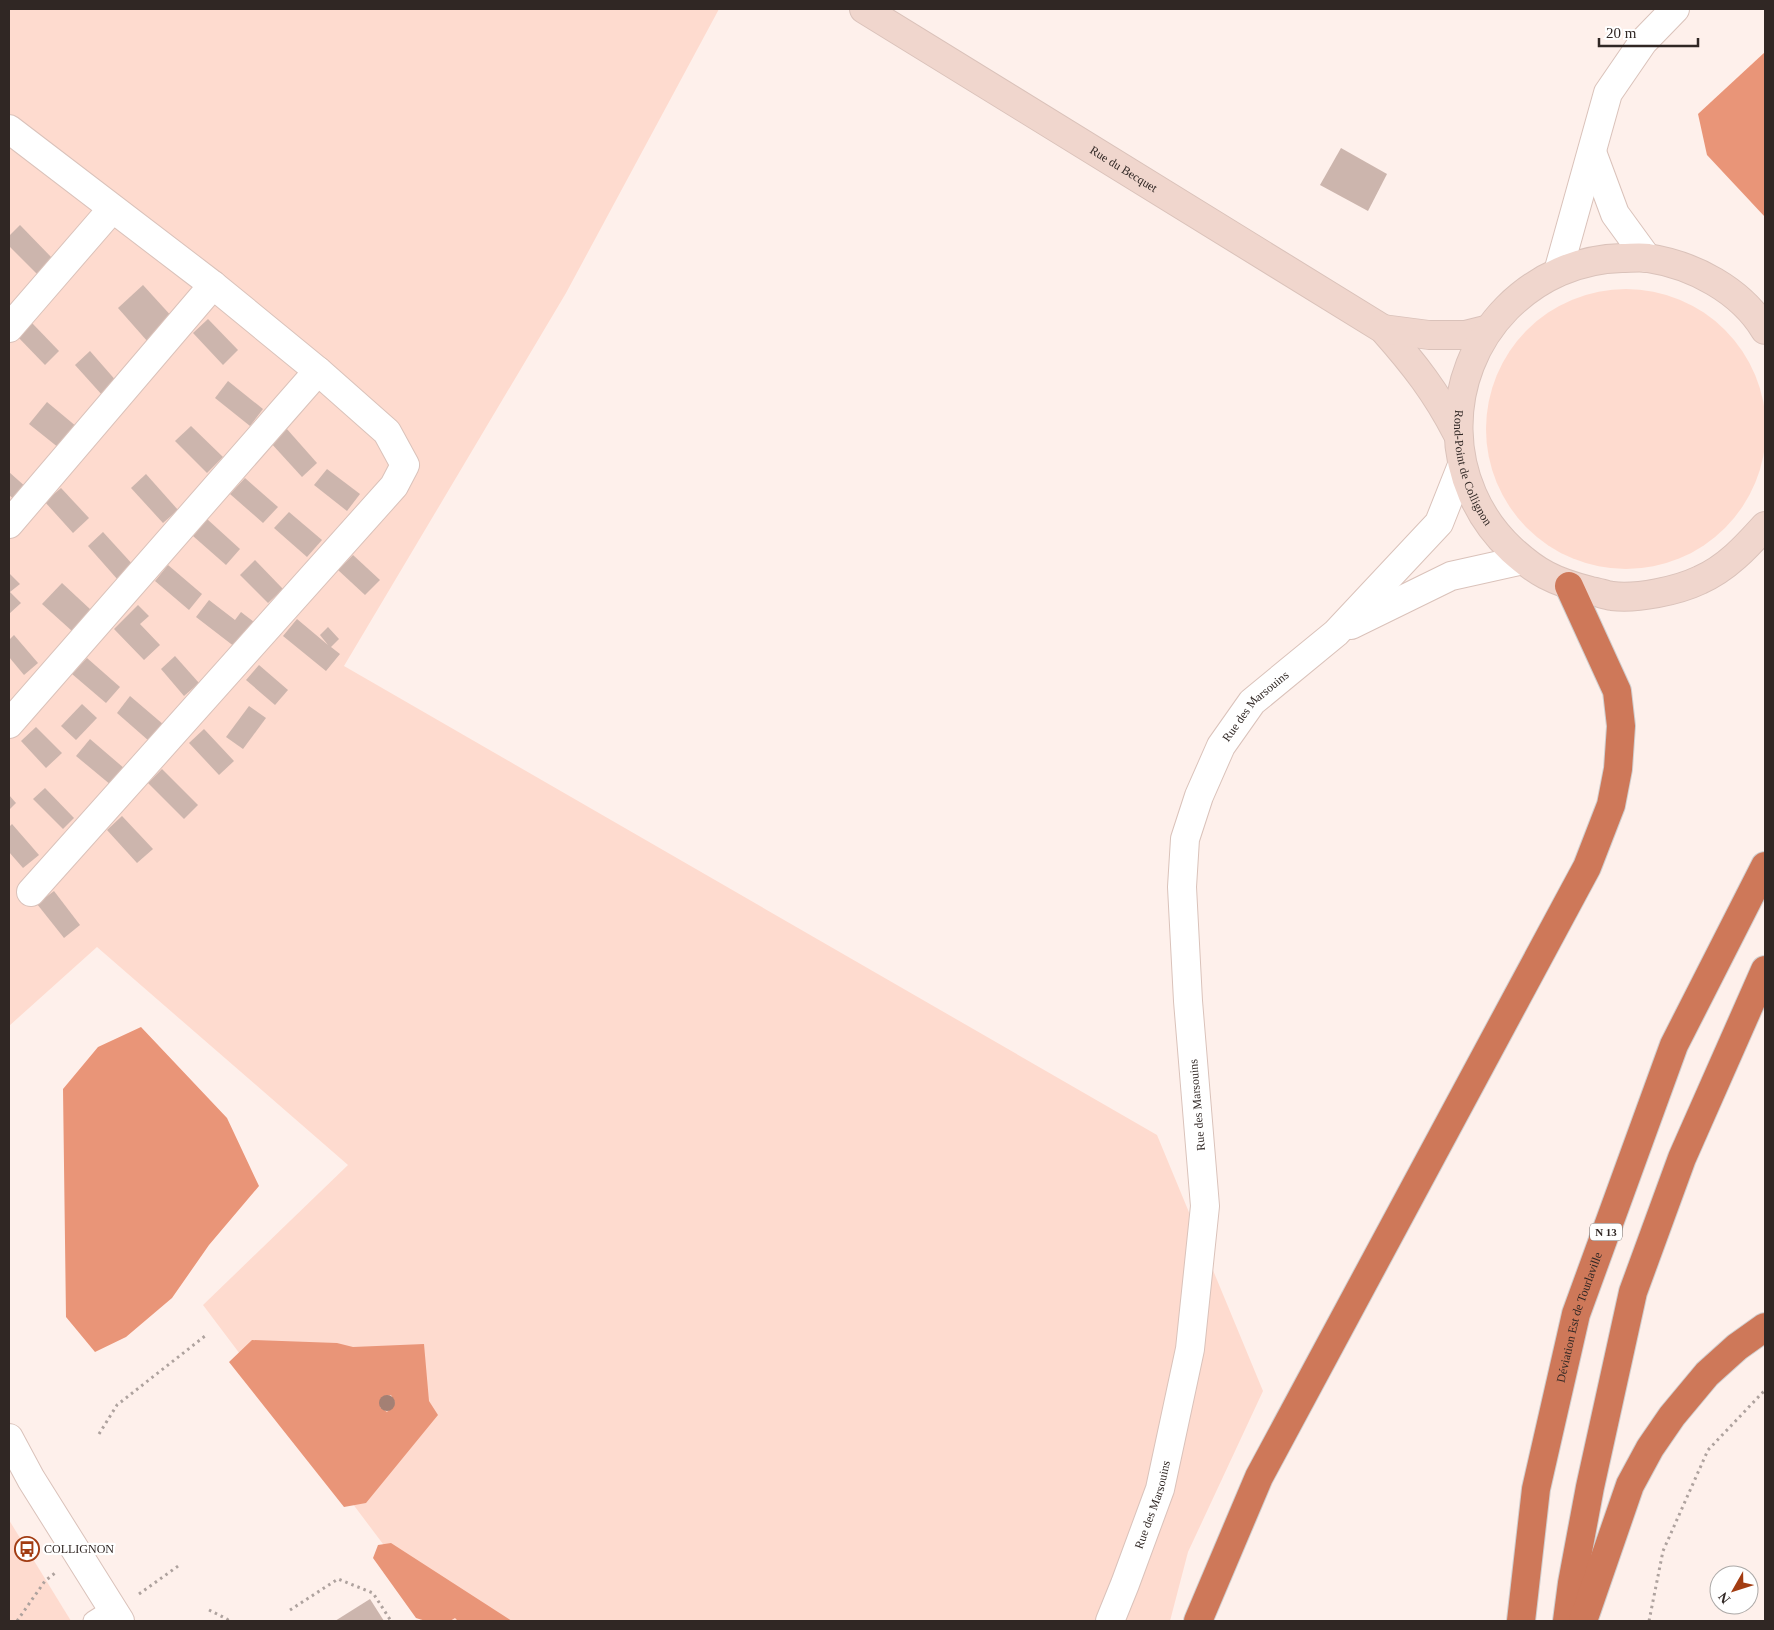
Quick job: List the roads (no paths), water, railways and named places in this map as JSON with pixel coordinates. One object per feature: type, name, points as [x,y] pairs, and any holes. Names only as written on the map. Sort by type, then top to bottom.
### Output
[{"type":"highway","points":[[1198,1621],[1259,1477],[1587,867],[1610,805],[1618,769],[1620,726],[1617,691],[1569,586]]},
{"type":"highway","name":"Déviation Est de Tourlaville","points":[[1520,1621],[1536,1490],[1576,1314],[1674,1045],[1765,866]]},
{"type":"highway","points":[[1567,1621],[1572,1583],[1590,1487],[1633,1292],[1682,1158],[1765,970]]},
{"type":"highway","points":[[1583,1621],[1630,1485],[1650,1448],[1672,1416],[1707,1374],[1737,1347],[1765,1327]]},
{"type":"main road","name":"Rue du Becquet","points":[[864,9],[1384,328],[1417,367],[1442,403],[1458,434]]},
{"type":"main road","name":"Rond-Point de Collignon","points":[[1765,330],[1759,320],[1728,289],[1689,269],[1647,258],[1603,258],[1573,266],[1544,278],[1518,297],[1496,319],[1489,329],[1479,345],[1466,374],[1459,404],[1458,434],[1462,465],[1472,494],[1487,522],[1523,560],[1545,575],[1569,586],[1612,596],[1657,594],[1700,581],[1737,557],[1765,526]]},
{"type":"main road","name":"Rue du Becquet","points":[[1384,328],[1438,335],[1465,335],[1489,329]]},
{"type":"street","points":[[1558,272],[1608,93],[1643,42],[1675,9]]},
{"type":"street","points":[[9,129],[213,285],[318,371],[387,432],[405,465],[394,486],[32,892]]},
{"type":"street","points":[[1592,152],[1615,214],[1647,258]]},
{"type":"street","points":[[9,328],[112,209]]},
{"type":"street","points":[[9,524],[213,285]]},
{"type":"street","points":[[9,724],[318,371]]},
{"type":"street","name":"Rue des Marsouins","points":[[1110,1621],[1160,1489],[1190,1349],[1205,1206],[1188,1001],[1182,888],[1185,839],[1199,796],[1221,746],[1252,702],[1336,633],[1439,523],[1462,465]]},
{"type":"street","name":"Rue des Marsouins","points":[[1336,633],[1452,576],[1523,560]]},
{"type":"street","points":[[9,1438],[31,1479],[115,1612]]},
{"type":"place","name":"COLLIGNON","points":[[27,1549]]}]
